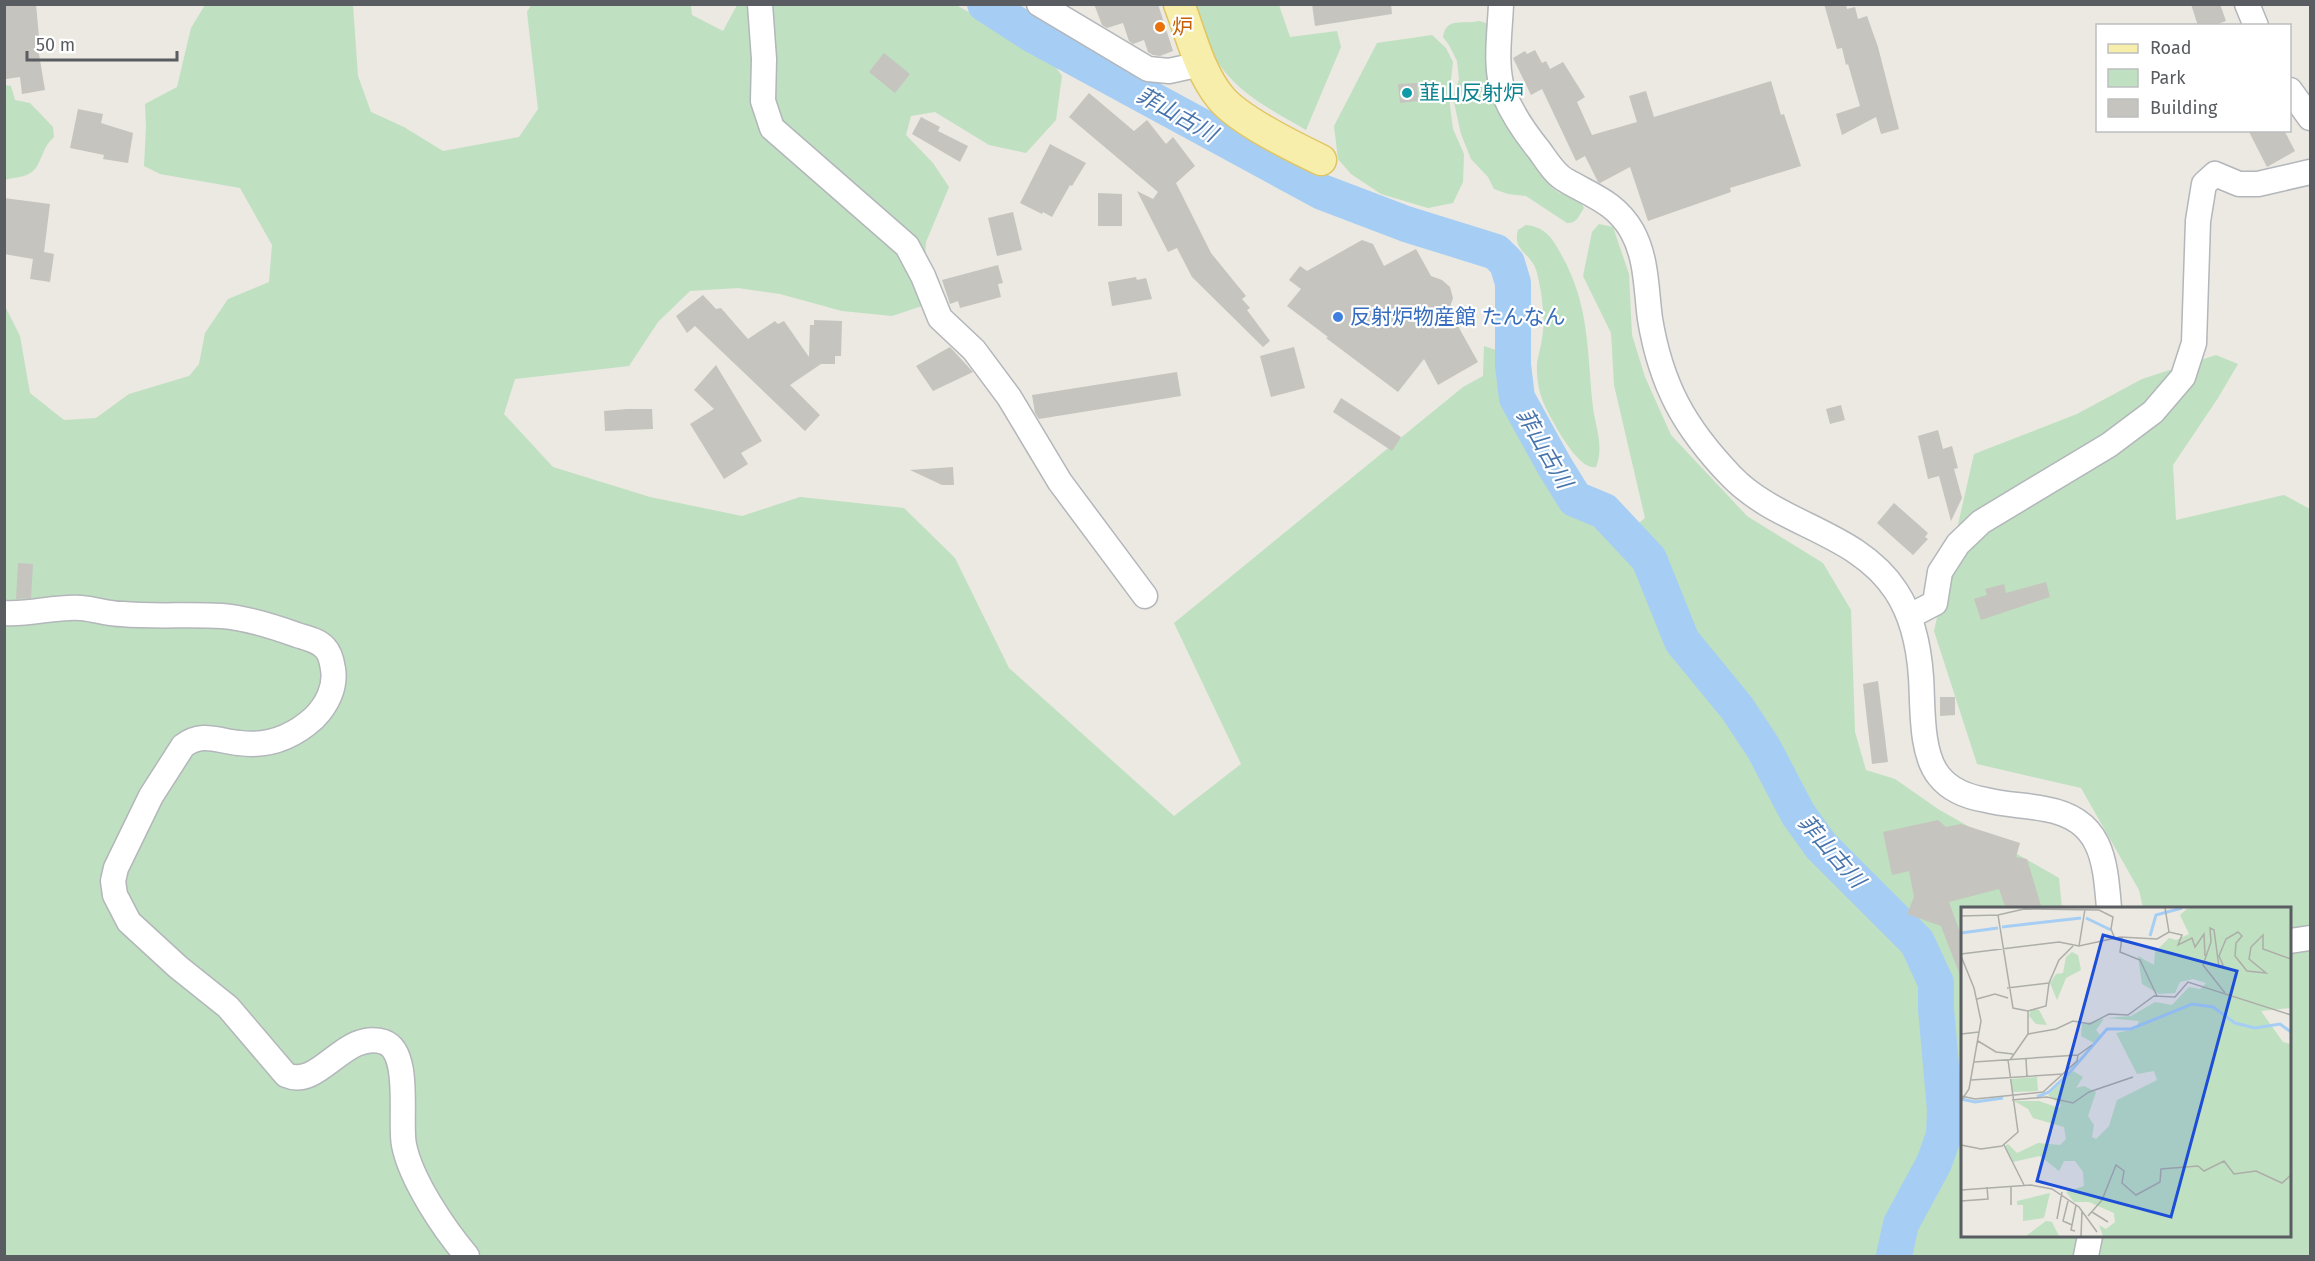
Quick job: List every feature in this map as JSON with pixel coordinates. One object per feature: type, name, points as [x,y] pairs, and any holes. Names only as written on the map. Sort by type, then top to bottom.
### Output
[{"type":"main road","points":[[1179,4],[1201,64],[1216,92],[1227,104],[1283,142],[1321,160]]},
{"type":"street","points":[[760,4],[764,59],[763,100],[772,128],[907,246],[923,276],[940,318],[974,350],[1009,397],[1060,482],[1145,596]]},
{"type":"street","points":[[1039,4],[1148,69],[1168,71],[1201,64]]},
{"type":"street","points":[[1501,4],[1499,52],[1504,93],[1532,141],[1552,168],[1564,180],[1592,193],[1613,208],[1634,234],[1646,274],[1650,316],[1664,377],[1676,405],[1732,477],[1764,504],[1833,537],[1862,555],[1883,574],[1897,592],[1910,616],[1919,662],[1924,729],[1929,756],[1937,774],[1949,787],[1972,797],[2048,809],[2075,818],[2088,830],[2101,850],[2106,872],[2109,907]]},
{"type":"street","points":[[2247,4],[2255,24]]},
{"type":"street","points":[[2291,92],[2309,112]]},
{"type":"street","points":[[1910,616],[1935,603],[1940,572],[1958,544],[1981,522],[2109,445],[2153,412],[2183,377],[2194,343],[2198,221],[2204,184],[2215,174],[2239,184],[2258,184],[2310,172]]},
{"type":"street","points":[[4,613],[19,614],[82,608],[123,615],[222,616],[273,627],[316,641],[324,646],[333,665],[332,691],[317,715],[293,734],[265,743],[240,743],[204,737],[190,741],[183,746],[152,796],[116,868],[113,881],[115,895],[129,922],[178,967],[228,1007],[286,1075],[292,1078],[310,1075],[349,1047],[363,1041],[375,1040],[387,1043],[396,1053],[402,1071],[404,1145],[416,1180],[456,1244],[467,1257]]},
{"type":"street","points":[[2291,941],[2310,938]]},
{"type":"street","points":[[2086,1257],[2090,1237]]},
{"type":"green space","points":[[205,5],[353,5],[358,76],[371,112],[404,127],[443,151],[519,137],[538,109],[527,12],[531,5],[691,5],[692,15],[723,31],[737,5],[956,5],[1048,56],[1062,76],[1056,120],[1026,153],[989,145],[935,112],[911,116],[906,135],[933,163],[949,187],[926,242],[922,306],[892,316],[842,311],[780,294],[738,288],[690,291],[658,322],[629,366],[515,379],[504,414],[553,467],[650,497],[742,516],[800,497],[904,508],[955,558],[1009,668],[1174,816],[1241,764],[1174,623],[1463,387],[1483,376],[1484,346],[1499,351],[1511,407],[1566,505],[1619,539],[1645,518],[1614,385],[1611,333],[1583,276],[1592,232],[1599,224],[1613,227],[1629,274],[1632,335],[1645,377],[1671,435],[1747,516],[1823,563],[1851,610],[1855,732],[1866,770],[1895,779],[1938,809],[2059,878],[2062,907],[1961,907],[1961,1237],[2291,1237],[2291,907],[2143,907],[2139,890],[2081,788],[1977,764],[1934,631],[1974,454],[2077,414],[2142,379],[2216,355],[2238,364],[2173,465],[2176,520],[2284,495],[2310,509],[2310,1256],[5,1256],[4,304],[20,336],[30,393],[64,420],[96,418],[129,394],[189,376],[199,364],[205,333],[228,299],[269,282],[272,245],[240,188],[160,174],[144,166],[145,104],[177,87],[191,28]]},
{"type":"green space","points":[[1193,5],[1279,5],[1290,37],[1337,31],[1341,47],[1306,130],[1258,102],[1227,75],[1211,50]]},
{"type":"green space","points":[[1479,21],[1486,23],[1493,47],[1544,177],[1556,191],[1579,200],[1584,208],[1574,222],[1567,223],[1526,196],[1508,194],[1494,189],[1488,177],[1471,159],[1461,134],[1453,98],[1459,79],[1457,61],[1443,37],[1445,30],[1452,24]]},
{"type":"green space","points":[[1432,35],[1446,48],[1453,62],[1449,98],[1453,129],[1464,154],[1463,182],[1453,203],[1428,208],[1381,194],[1351,174],[1338,159],[1334,126],[1377,43]]},
{"type":"green space","points":[[5,85],[11,86],[15,100],[30,103],[53,127],[54,137],[33,171],[5,180]]},
{"type":"green space","points":[[1526,225],[1539,228],[1552,239],[1578,293],[1586,330],[1593,408],[1599,438],[1596,467],[1582,462],[1574,454],[1560,433],[1540,393],[1537,366],[1543,327],[1541,292],[1534,265],[1517,242],[1518,230]]},
{"type":"building","points":[[4,4],[36,4],[40,48],[38,48],[45,90],[22,94],[20,77],[6,79]]},
{"type":"building","points":[[1094,4],[1158,4],[1173,51],[1160,56],[1153,55],[1148,52],[1144,40],[1133,44],[1129,41],[1123,23],[1107,28],[1102,25]]},
{"type":"building","points":[[1312,4],[1391,4],[1392,14],[1315,26]]},
{"type":"building","points":[[1824,4],[1846,4],[1847,9],[1855,7],[1858,19],[1867,16],[1878,47],[1899,129],[1881,134],[1876,117],[1842,135],[1836,114],[1860,106],[1842,48],[1837,49]]},
{"type":"building","points":[[2191,4],[2220,4],[2226,21],[2218,24],[2197,24]]},
{"type":"building","points":[[1535,50],[1542,63],[1546,61],[1550,69],[1563,62],[1585,97],[1577,102],[1592,135],[1637,122],[1629,96],[1646,91],[1654,117],[1771,81],[1781,115],[1784,114],[1801,166],[1730,188],[1731,192],[1648,221],[1630,167],[1598,182],[1585,156],[1576,161],[1542,89],[1531,95],[1513,58],[1525,51],[1527,54]]},
{"type":"building","points":[[884,53],[910,74],[895,93],[869,72]]},
{"type":"building","points":[[1417,83],[1418,101],[1400,103],[1398,84]]},
{"type":"building","points":[[1089,93],[1134,131],[1147,120],[1166,144],[1173,137],[1195,166],[1176,183],[1211,253],[1246,296],[1242,299],[1250,308],[1247,310],[1270,341],[1263,347],[1192,277],[1177,248],[1168,252],[1137,191],[1153,199],[1158,192],[1069,117]]},
{"type":"building","points":[[78,109],[103,114],[101,123],[133,133],[128,163],[103,159],[104,155],[70,148]]},
{"type":"building","points":[[921,117],[940,127],[938,131],[968,146],[960,162],[912,134]]},
{"type":"building","points":[[2249,132],[2285,132],[2295,151],[2267,167]]},
{"type":"building","points":[[1050,144],[1086,163],[1072,186],[1070,185],[1052,217],[1020,203]]},
{"type":"building","points":[[1098,193],[1122,194],[1122,226],[1098,226]]},
{"type":"building","points":[[4,198],[50,204],[44,252],[54,254],[50,282],[30,279],[33,259],[4,254]]},
{"type":"building","points":[[1013,212],[1022,250],[997,256],[988,218]]},
{"type":"building","points":[[1362,240],[1373,244],[1384,266],[1416,249],[1431,276],[1442,280],[1450,287],[1453,298],[1449,310],[1478,362],[1438,385],[1424,359],[1398,392],[1287,306],[1301,289],[1289,280],[1300,266],[1307,271]]},
{"type":"building","points":[[998,265],[1003,283],[998,284],[1001,297],[960,308],[958,301],[950,304],[942,280]]},
{"type":"building","points":[[1136,277],[1137,280],[1146,278],[1152,299],[1112,306],[1108,282]]},
{"type":"building","points":[[703,295],[716,309],[721,308],[748,339],[775,321],[778,324],[784,321],[809,357],[810,325],[814,325],[814,320],[842,321],[841,356],[835,356],[835,364],[821,364],[790,385],[820,415],[805,431],[695,326],[687,333],[676,316]]},
{"type":"building","points":[[950,347],[973,372],[933,391],[916,366]]},
{"type":"building","points":[[1294,347],[1305,388],[1271,397],[1260,356]]},
{"type":"building","points":[[716,365],[762,441],[741,453],[748,464],[724,479],[690,424],[714,409],[694,390]]},
{"type":"building","points":[[1177,372],[1181,396],[1039,419],[1035,413],[1032,395]]},
{"type":"building","points":[[1341,398],[1401,437],[1392,451],[1333,412]]},
{"type":"building","points":[[1841,405],[1845,420],[1830,424],[1826,409]]},
{"type":"building","points":[[652,409],[653,429],[605,431],[604,411]]},
{"type":"building","points":[[1938,430],[1943,449],[1952,446],[1958,468],[1954,469],[1962,498],[1951,521],[1939,476],[1928,479],[1918,436]]},
{"type":"building","points":[[953,467],[954,485],[942,485],[910,470]]},
{"type":"building","points":[[1894,503],[1928,533],[1925,537],[1928,539],[1913,555],[1877,523]]},
{"type":"building","points":[[18,563],[33,564],[31,598],[16,599]]},
{"type":"building","points":[[2046,582],[2050,597],[1981,620],[1974,599],[1987,595],[1985,589],[2004,584],[2006,593]]},
{"type":"building","points":[[1878,681],[1888,762],[1872,764],[1863,684]]},
{"type":"building","points":[[1940,697],[1955,697],[1955,715],[1940,716]]},
{"type":"building","points":[[1938,820],[1946,827],[1961,824],[2020,843],[2016,857],[2027,859],[2041,907],[2005,907],[1999,889],[1949,902],[1961,935],[1961,978],[1941,926],[1907,914],[1914,897],[1909,871],[1892,875],[1883,832]]},
{"type":"waterway","name":"菲山古川","points":[[985,4],[1033,35],[1322,192],[1406,224],[1496,252],[1507,263],[1513,283],[1513,365],[1517,398],[1554,465],[1575,499],[1604,511],[1649,559],[1682,641],[1737,708],[1764,749],[1798,814],[1821,846],[1917,942],[1936,983],[1936,1009],[1945,1110],[1944,1135],[1934,1163],[1901,1224],[1894,1256]]},
{"type":"place","name":"炉","points":[[1160,27]]},
{"type":"place","name":"韮山反射炉","points":[[1407,93]]},
{"type":"place","name":"反射炉物産館 たんなん","points":[[1338,317]]}]
